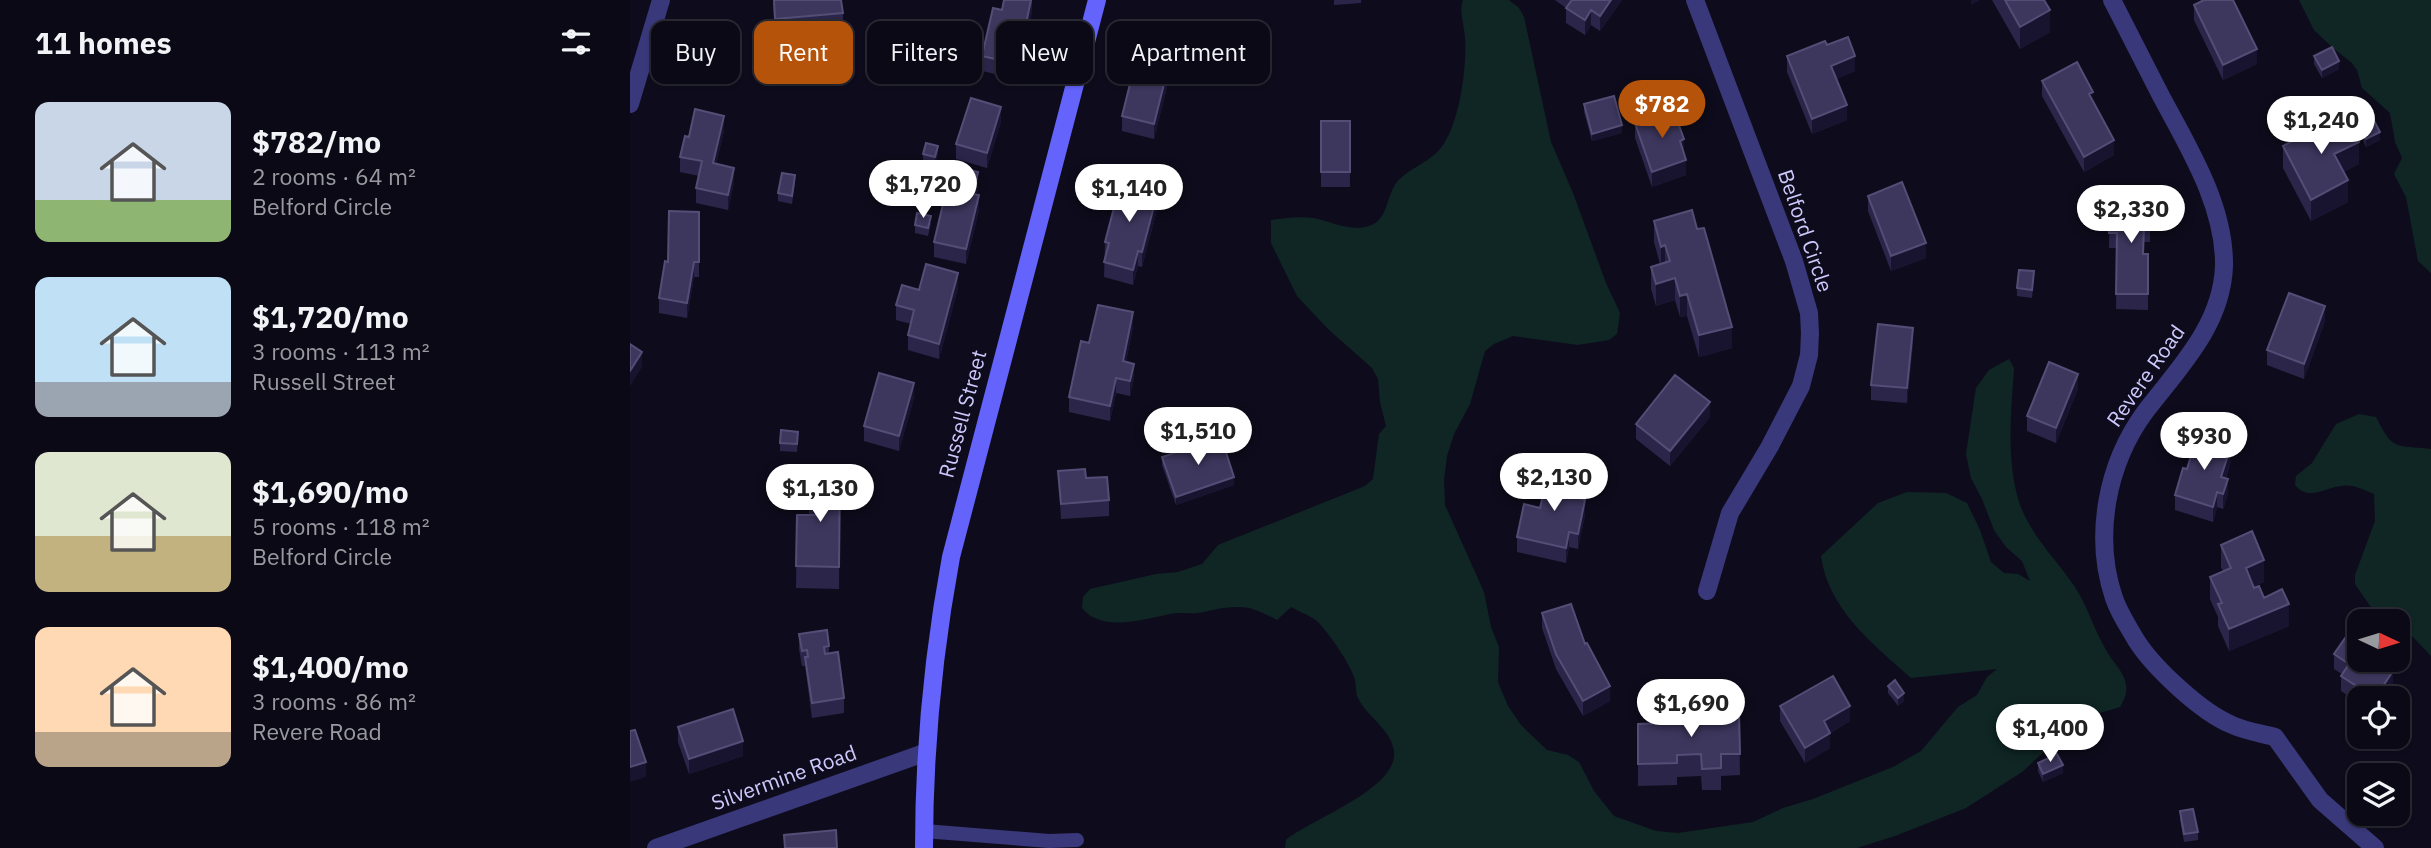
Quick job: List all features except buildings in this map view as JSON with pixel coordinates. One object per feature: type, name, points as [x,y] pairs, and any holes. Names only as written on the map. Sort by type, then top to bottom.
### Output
[{"type":"street","points":[[630,104],[661,0]]},
{"type":"street","name":"Russell Street","points":[[924,839],[934,659],[951,557],[1097,0]]},
{"type":"street","name":"Belford Circle","points":[[1695,0],[1794,261],[1809,313],[1810,334],[1809,355],[1801,386],[1770,446],[1730,513],[1707,592]]},
{"type":"street","name":"Revere Road","points":[[2112,0],[2205,183],[2220,225],[2224,266],[2216,307],[2204,333],[2137,425],[2120,456],[2105,520],[2106,556],[2114,597],[2128,627],[2155,665],[2217,717],[2236,727],[2275,737],[2320,800],[2375,848]]},
{"type":"street","name":"Silvermine Road","points":[[656,848],[927,752]]},
{"type":"lane","points":[[924,839],[1077,839]]},
{"type":"green space","points":[[1463,0],[1509,0],[1519,8],[1524,17],[1551,142],[1620,313],[1617,334],[1609,340],[1578,345],[1513,336],[1485,351],[1470,404],[1454,434],[1447,456],[1445,505],[1484,592],[1491,627],[1499,647],[1498,682],[1508,706],[1521,725],[1547,750],[1568,755],[1579,762],[1594,791],[1614,816],[1656,831],[1678,833],[1753,822],[1893,767],[1921,751],[1958,707],[1977,695],[1987,677],[1997,669],[1911,678],[1854,624],[1833,593],[1821,556],[1878,503],[1907,492],[1946,493],[1967,503],[1991,562],[2004,573],[2018,574],[2030,581],[2022,561],[2006,547],[1994,530],[1971,478],[1966,454],[1976,388],[1989,370],[2009,359],[2014,368],[2012,469],[2019,502],[2037,536],[2080,595],[2102,642],[2124,677],[2126,690],[2120,707],[2065,726],[2050,740],[2046,750],[2022,772],[1966,808],[1857,848],[1285,848],[1286,840],[1297,832],[1368,791],[1392,765],[1392,743],[1362,705],[1357,696],[1352,671],[1319,623],[1291,607],[1277,620],[1252,609],[1236,607],[1112,622],[1090,616],[1082,608],[1083,597],[1090,589],[1156,574],[1178,572],[1202,564],[1218,545],[1365,486],[1373,479],[1379,434],[1386,426],[1378,379],[1372,368],[1328,329],[1297,296],[1271,243],[1271,220],[1308,217],[1359,228],[1373,225],[1383,215],[1397,182],[1438,151],[1454,122],[1465,63]]},
{"type":"green space","points":[[2299,0],[2431,0],[2431,273],[2418,261],[2406,197],[2394,174],[2402,158],[2395,142],[2390,113],[2362,88],[2352,63],[2314,30]]},
{"type":"green space","points":[[2359,414],[2376,417],[2387,436],[2396,444],[2431,449],[2431,656],[2410,634],[2410,609],[2372,609],[2355,584],[2355,575],[2375,521],[2374,494],[2346,486],[2312,493],[2300,490],[2295,485],[2296,476],[2312,463],[2336,424]]}]
